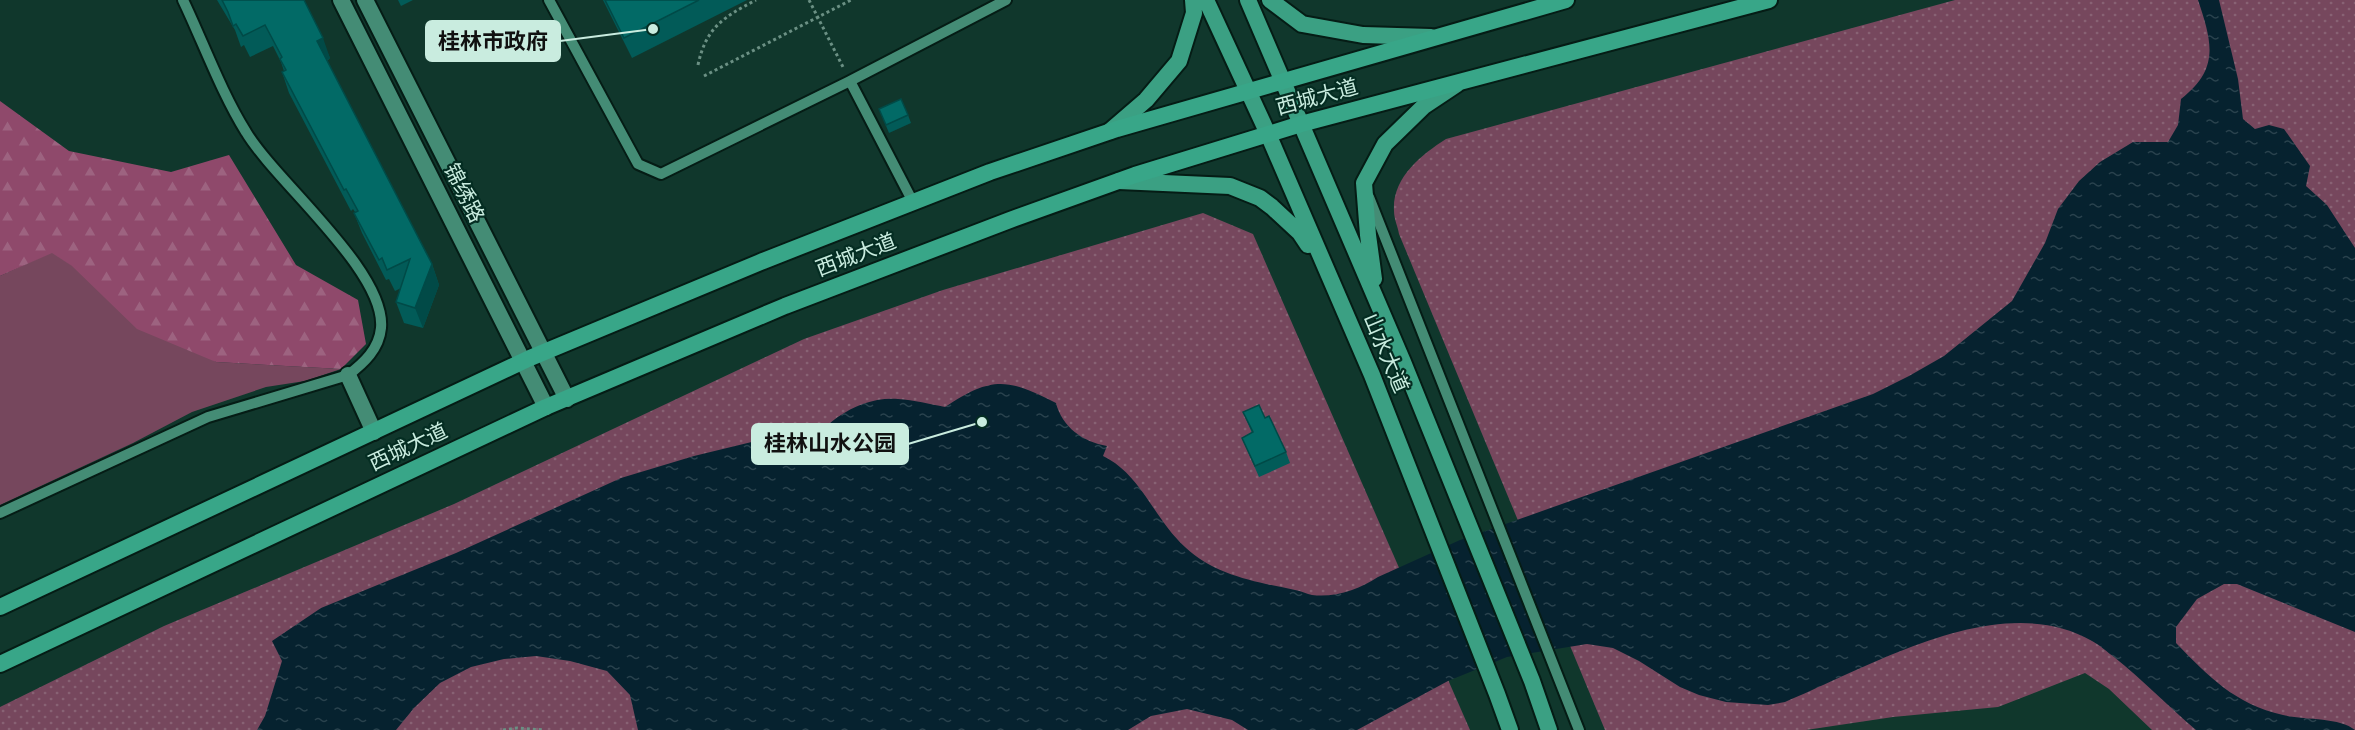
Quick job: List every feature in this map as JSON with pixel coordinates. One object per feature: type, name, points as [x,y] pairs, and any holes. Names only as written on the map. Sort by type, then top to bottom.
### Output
[{"type":"highway","name":"西城大道","points":[[0,608],[523,361],[763,261],[990,172],[1110,131],[1566,0]]},
{"type":"highway","name":"西城大道","points":[[0,664],[546,407],[785,306],[1010,220],[1118,181],[1301,124],[1769,0]]},
{"type":"main road","points":[[1110,131],[1146,100],[1179,61],[1194,13],[1193,0]]},
{"type":"main road","name":"山水大道","points":[[1206,0],[1268,135],[1372,375],[1510,730]]},
{"type":"main road","name":"山水大道","points":[[1248,0],[1377,301],[1528,670],[1549,730]]},
{"type":"main road","points":[[1270,0],[1302,24],[1363,35],[1437,37]]},
{"type":"main road","points":[[1377,301],[1364,183],[1385,144],[1425,106],[1460,82]]},
{"type":"main road","points":[[1118,181],[1230,186],[1260,198],[1300,232],[1330,279]]},
{"type":"street","name":"锦绣路","points":[[341,0],[546,407]]},
{"type":"street","name":"锦绣路","points":[[365,0],[567,399]]},
{"type":"street","points":[[348,375],[374,432]]},
{"type":"lane","points":[[0,513],[208,417],[348,375],[364,363],[379,337],[380,312],[357,264],[260,153],[245,131],[183,0]]},
{"type":"lane","points":[[549,0],[638,164],[662,174],[850,81],[1006,0]]},
{"type":"lane","points":[[850,81],[913,202]]},
{"type":"lane","points":[[1364,183],[1578,730]]},
{"type":"path","points":[[698,65],[702,47],[711,30],[731,13],[756,0]]},
{"type":"path","points":[[809,0],[850,81]]},
{"type":"path","points":[[704,76],[851,0]]},
{"type":"path","points":[[503,730],[517,728],[544,730]]},
{"type":"shaded area","points":[[1955,0],[2355,0],[2355,730],[2152,730],[2109,689],[2085,673],[1998,707],[1893,717],[1806,730],[1605,730],[1399,234],[1394,211],[1398,188],[1418,160],[1446,139]]},
{"type":"shaded area","points":[[1203,213],[1253,234],[1470,730],[0,730],[0,707],[164,626],[454,504],[804,339],[943,290]]},
{"type":"shaded area","points":[[52,252],[216,362],[341,369],[305,381],[266,387],[192,412],[133,443],[0,505],[0,276]]},
{"type":"green space","points":[[0,101],[69,151],[171,172],[229,155],[296,265],[358,300],[366,344],[341,369],[216,362],[137,329],[72,266],[52,253],[0,276]]},
{"type":"water","points":[[2198,0],[2219,0],[2238,79],[2243,119],[2255,129],[2269,125],[2284,129],[2310,166],[2306,186],[2327,205],[2355,248],[2355,632],[2237,584],[2224,584],[2197,599],[2176,627],[2176,643],[2224,688],[2251,704],[2291,717],[2340,723],[2355,730],[2196,730],[2135,675],[2095,643],[2056,627],[2017,623],[1977,628],[1937,638],[1896,653],[1785,702],[1768,705],[1726,702],[1699,695],[1680,687],[1639,661],[1613,648],[1587,644],[1507,657],[1448,681],[1357,730],[1248,730],[1232,720],[1187,709],[1151,716],[1128,730],[638,730],[630,695],[607,671],[570,661],[536,656],[504,659],[471,667],[440,683],[414,708],[396,730],[257,730],[265,716],[282,661],[272,641],[321,608],[456,553],[621,478],[694,456],[772,437],[795,457],[816,435],[840,416],[853,408],[882,399],[916,401],[945,407],[975,390],[988,386],[1000,384],[1025,389],[1056,403],[1068,426],[1082,437],[1107,446],[1103,456],[1127,474],[1164,524],[1196,557],[1236,576],[1312,595],[1338,594],[1355,589],[1460,540],[1873,394],[1944,356],[2012,301],[2045,243],[2058,209],[2079,181],[2100,162],[2133,142],[2168,142],[2178,125],[2181,99],[2194,88],[2207,66],[2209,42]]},
{"type":"building","points":[[222,0],[304,0],[323,38],[317,41],[432,264],[415,308],[396,302],[410,259],[387,270],[382,258],[379,260],[354,213],[358,211],[346,189],[344,190],[282,72],[286,70],[280,59],[282,57],[265,25],[243,36],[236,24],[233,26]]},
{"type":"building","points":[[605,0],[699,0],[624,38]]},
{"type":"building","points":[[901,99],[908,115],[886,125],[879,109]]},
{"type":"building","points":[[1259,405],[1265,418],[1269,416],[1286,452],[1255,466],[1242,438],[1253,432],[1243,412]]},
{"type":"place","name":"桂林市政府","points":[[653,29]]},
{"type":"place","name":"桂林山水公园","points":[[982,422]]}]
